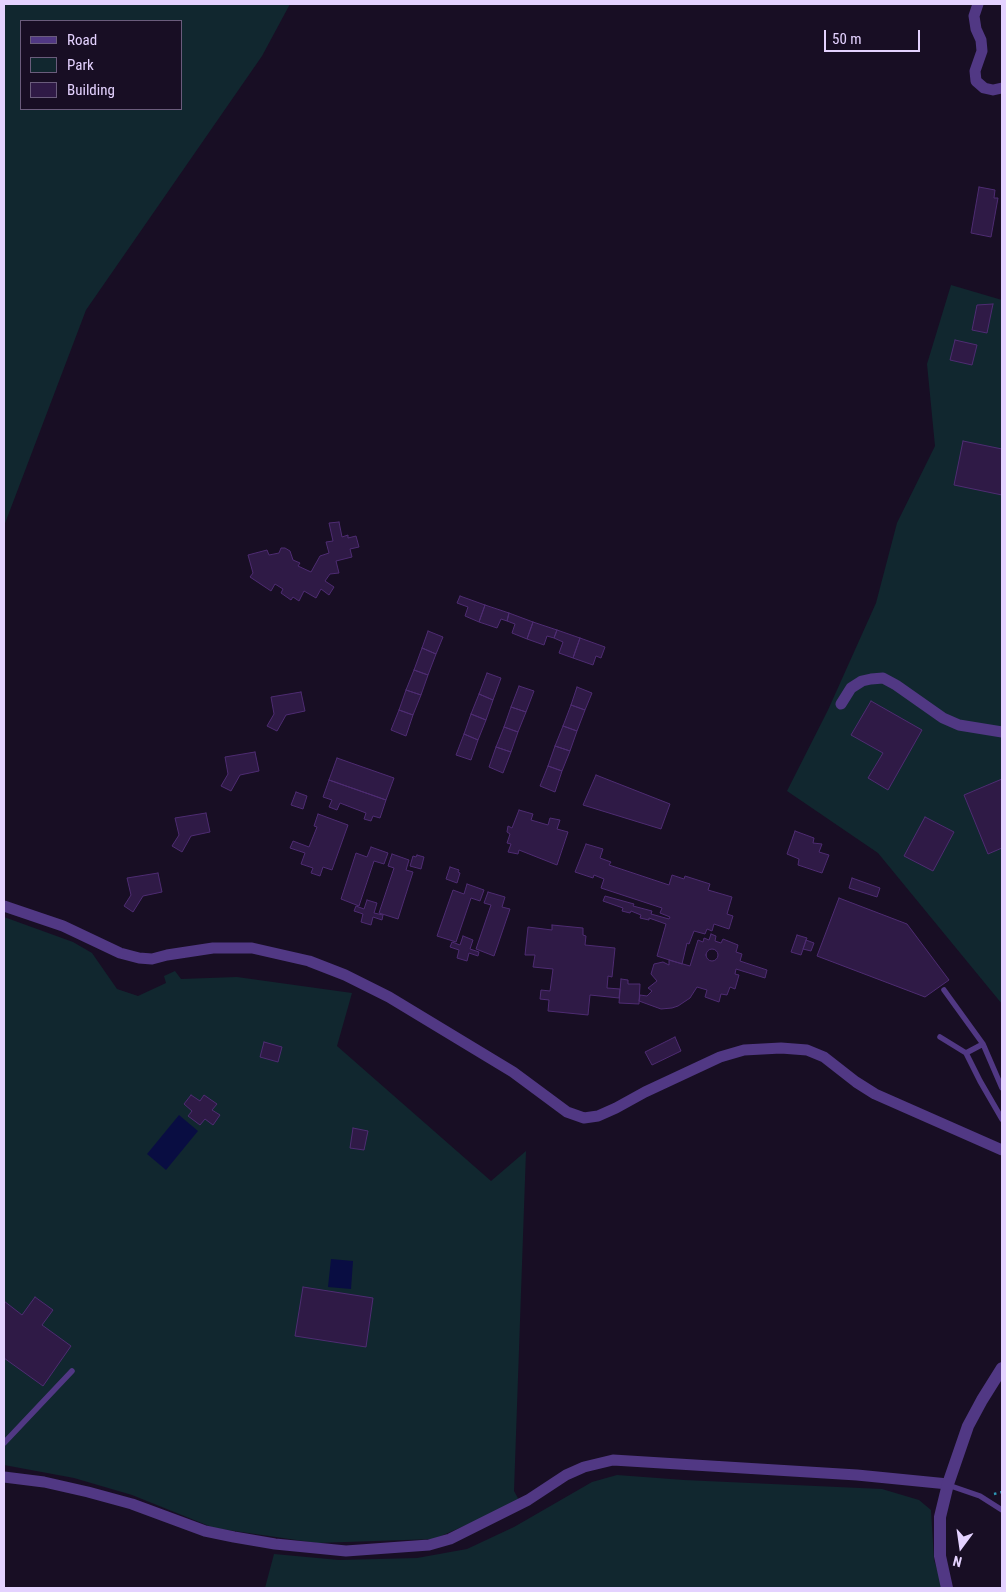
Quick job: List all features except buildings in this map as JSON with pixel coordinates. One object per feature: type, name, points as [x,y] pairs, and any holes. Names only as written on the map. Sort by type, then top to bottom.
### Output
[{"type":"street","points":[[978,4],[974,16],[982,51],[975,71],[976,81],[984,88],[993,90],[1002,88]]},
{"type":"street","points":[[841,704],[852,688],[862,681],[871,678],[883,678],[943,718],[959,725],[1002,732]]},
{"type":"street","points":[[4,906],[63,926],[120,953],[139,958],[152,959],[214,948],[252,948],[309,961],[345,975],[389,997],[498,1062],[567,1112],[584,1118],[598,1116],[616,1108],[645,1092],[720,1057],[744,1050],[806,1050],[824,1057],[875,1094],[1002,1150]]},
{"type":"street","points":[[947,1588],[940,1556],[940,1517],[948,1484],[968,1426],[1002,1368]]},
{"type":"street","points":[[4,1477],[44,1482],[97,1494],[132,1504],[205,1531],[234,1538],[346,1551],[429,1545],[450,1539],[528,1500],[566,1475],[584,1467],[613,1460],[857,1475],[948,1484]]},
{"type":"lane","points":[[944,990],[983,1044],[1002,1088]]},
{"type":"lane","points":[[940,1037],[966,1053],[1002,1120]]},
{"type":"lane","points":[[966,1053],[983,1044]]},
{"type":"lane","points":[[4,1443],[72,1371]]},
{"type":"lane","points":[[948,1484],[980,1496],[1002,1510]]},
{"type":"green space","points":[[4,4],[290,4],[262,56],[86,310],[4,526]]},
{"type":"green space","points":[[951,285],[1002,300],[1002,1004],[878,853],[787,791],[828,710],[876,603],[897,523],[935,446],[927,364]]},
{"type":"green space","points":[[4,917],[73,942],[92,953],[117,989],[138,996],[166,983],[164,976],[175,971],[181,979],[237,977],[352,993],[337,1046],[491,1181],[526,1151],[514,1491],[520,1502],[434,1539],[317,1543],[214,1528],[132,1495],[74,1478],[4,1465]]},
{"type":"green space","points":[[617,1475],[882,1489],[919,1500],[931,1510],[934,1560],[943,1588],[265,1588],[274,1554],[339,1560],[417,1558],[467,1549],[514,1527],[592,1482]]},
{"type":"shaded area","points":[[179,1115],[198,1131],[166,1170],[147,1154]]},
{"type":"shaded area","points":[[331,1259],[353,1261],[351,1289],[328,1287]]}]
